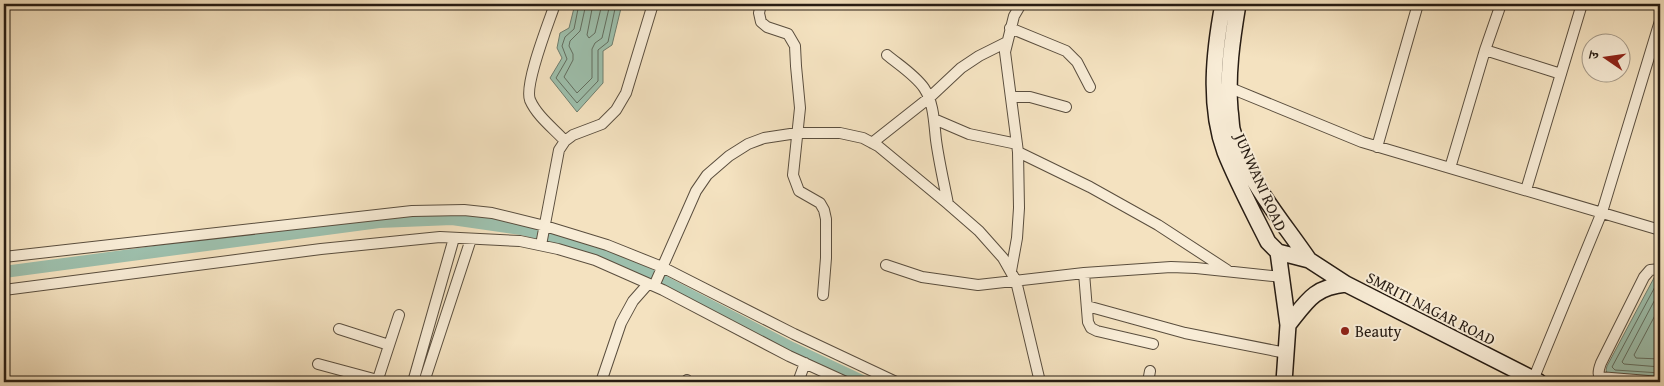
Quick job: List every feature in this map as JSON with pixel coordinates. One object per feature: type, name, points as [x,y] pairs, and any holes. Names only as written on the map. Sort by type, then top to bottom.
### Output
[{"type":"main road","name":"JUNWANI ROAD","points":[[1223,4],[1218,32],[1214,82],[1218,124],[1225,151],[1268,242],[1278,252],[1309,260]]},
{"type":"main road","name":"JUNWANI ROAD","points":[[1238,4],[1232,39],[1228,87],[1232,128],[1252,175],[1271,208],[1309,260]]},
{"type":"main road","name":"JUNWANI ROAD","points":[[1278,252],[1288,325],[1284,382]]},
{"type":"main road","name":"SMRITI NAGAR ROAD","points":[[1309,260],[1346,284],[1536,381]]},
{"type":"main road","points":[[1288,325],[1305,303],[1318,292],[1331,286],[1346,284]]},
{"type":"street","points":[[555,4],[530,80],[529,98],[536,110],[565,141]]},
{"type":"street","points":[[542,243],[559,150],[565,141],[573,135],[602,124],[616,110],[626,93],[653,4]]},
{"type":"street","points":[[761,4],[759,12],[761,22],[767,27],[788,34],[795,46],[800,108],[793,175],[799,191],[820,203],[824,210],[826,219],[826,258],[822,295]]},
{"type":"street","points":[[1010,271],[1017,238],[1018,148],[1005,52],[1014,16],[1021,4]]},
{"type":"street","points":[[1377,147],[1418,4]]},
{"type":"street","points":[[1450,168],[1485,50],[1501,4]]},
{"type":"street","points":[[1526,190],[1582,4]]},
{"type":"street","points":[[1536,381],[1602,212],[1658,36],[1660,21]]},
{"type":"street","points":[[1010,28],[1066,51],[1077,62],[1090,87]]},
{"type":"street","points":[[872,143],[929,98],[961,68],[979,56],[1007,42]]},
{"type":"street","points":[[1485,50],[1561,74]]},
{"type":"street","points":[[886,55],[917,80],[925,89],[929,98],[948,204]]},
{"type":"street","points":[[1228,87],[1377,147],[1660,230]]},
{"type":"street","points":[[1010,97],[1030,97],[1066,107]]},
{"type":"street","points":[[934,119],[969,134],[1018,148],[1158,225],[1230,272]]},
{"type":"street","points":[[601,382],[621,323],[633,301],[652,284],[661,269],[696,191],[707,175],[729,156],[748,144],[764,138],[798,133],[840,133],[864,138],[878,146],[979,231],[1003,258],[1016,281],[1040,382]]},
{"type":"street","points":[[4,256],[412,211],[464,210],[492,213],[607,245],[896,382]]},
{"type":"street","points":[[4,290],[440,237],[542,243],[596,260],[652,284],[805,363],[846,382]]},
{"type":"street","points":[[413,382],[454,238]]},
{"type":"street","points":[[424,382],[471,239]]},
{"type":"street","points":[[886,265],[922,278],[978,285],[1084,273],[1171,267],[1282,277]]},
{"type":"street","points":[[1660,268],[1650,270],[1644,277],[1598,372],[1601,380],[1660,382]]},
{"type":"street","points":[[1084,273],[1088,322],[1091,328],[1153,344]]},
{"type":"street","points":[[1087,306],[1185,333],[1286,353]]},
{"type":"street","points":[[318,364],[380,382],[399,314]]},
{"type":"street","points":[[339,329],[389,345]]},
{"type":"street","points":[[798,382],[805,363]]},
{"type":"water","points":[[575,4],[622,4],[612,45],[603,51],[603,83],[577,112],[550,78],[562,58],[557,48],[560,33],[569,28]]},
{"type":"water","points":[[1655,276],[1660,277],[1660,378],[1607,373],[1607,366]]},
{"type":"waterway","points":[[4,272],[379,222],[452,219],[521,229],[553,237],[616,259],[663,281],[792,348],[864,382]]},
{"type":"place","name":"Beauty","points":[[1345,331]]}]
